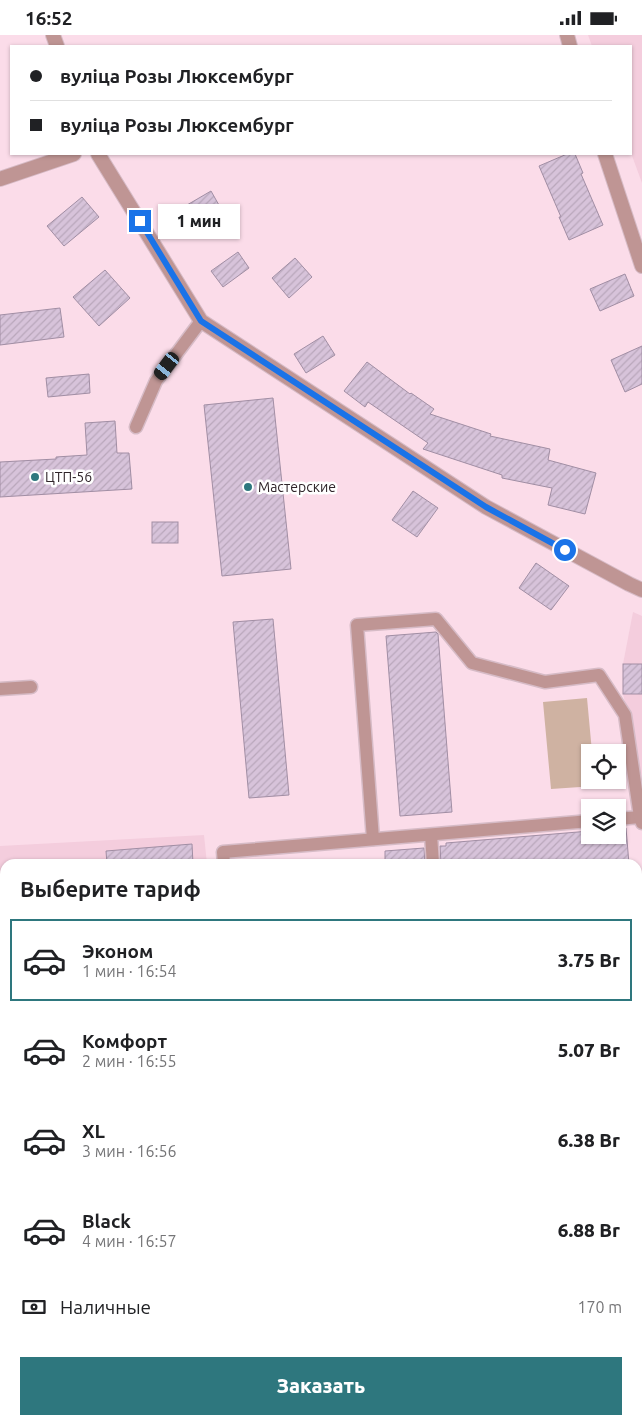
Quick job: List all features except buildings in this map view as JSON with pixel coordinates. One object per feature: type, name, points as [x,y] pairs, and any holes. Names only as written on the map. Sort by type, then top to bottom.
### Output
[{"type":"street","points":[[0,179],[71,155]]},
{"type":"street","points":[[99,155],[201,321],[486,507],[642,590]]},
{"type":"street","points":[[605,155],[642,266]]},
{"type":"lane","points":[[136,427],[156,381],[201,321]]},
{"type":"lane","points":[[373,839],[357,625],[436,619],[472,663],[545,682],[599,675],[625,715],[641,820],[626,819]]},
{"type":"lane","points":[[0,689],[31,687]]},
{"type":"lane","points":[[224,859],[223,852],[581,822]]},
{"type":"lane","points":[[431,835],[433,859]]},
{"type":"shaded area","points":[[588,35],[642,35],[642,183],[632,155],[632,45],[592,45]]},
{"type":"shaded area","points":[[633,612],[642,616],[642,777],[623,694],[623,664]]},
{"type":"shaded area","points":[[587,698],[591,744],[581,744],[581,787],[551,789],[543,702]]},
{"type":"shaded area","points":[[204,835],[206,859],[0,859],[0,846]]},
{"type":"place","name":"ЦТП-56","points":[[35,477]]},
{"type":"place","name":"Мастерские","points":[[248,487]]},
{"type":"route","points":[[140,221],[201,321],[486,507],[565,550]]}]
